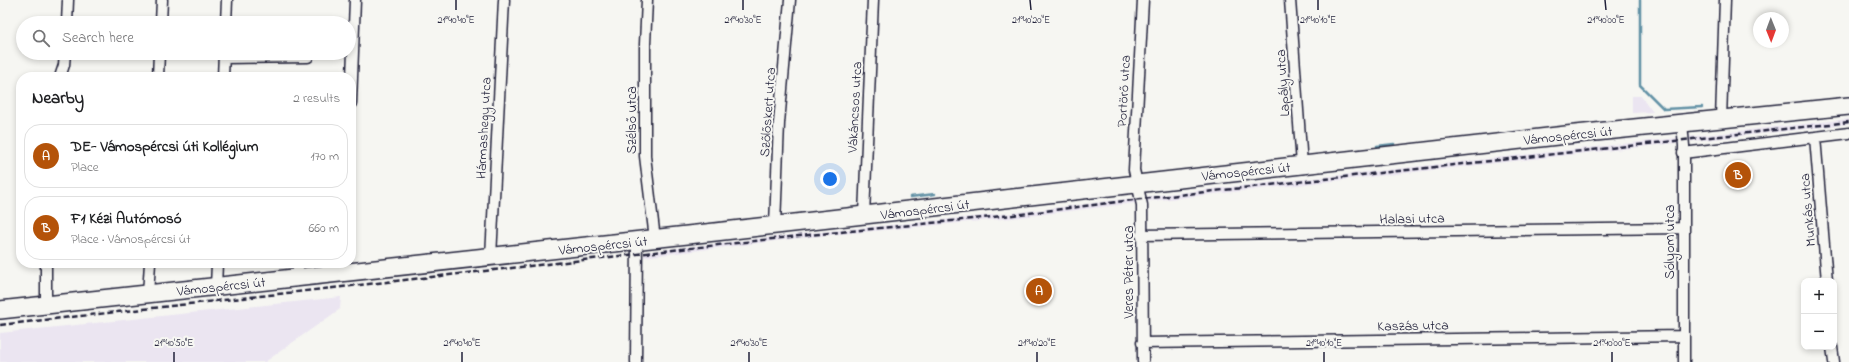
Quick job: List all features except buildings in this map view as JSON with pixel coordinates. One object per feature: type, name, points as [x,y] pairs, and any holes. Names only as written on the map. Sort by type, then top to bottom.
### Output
[{"type":"main road","name":"Vámospércsi út","points":[[356,266],[491,257],[1137,183],[1849,106]]},
{"type":"main road","name":"Vámospércsi út","points":[[0,310],[216,287],[298,270],[328,268]]},
{"type":"street","points":[[67,16],[68,0]]},
{"type":"street","points":[[161,16],[162,0]]},
{"type":"street","points":[[226,16],[227,0]]},
{"type":"street","points":[[354,16],[355,0]]},
{"type":"street","name":"Hármashegy utca","points":[[491,257],[504,0]]},
{"type":"street","name":"Szélső utca","points":[[647,0],[644,156],[655,239]]},
{"type":"street","name":"Szőlőskert utca","points":[[775,225],[779,123],[790,0]]},
{"type":"street","name":"Vákáncsos utca","points":[[864,215],[873,0]]},
{"type":"street","name":"Portörő utca","points":[[1137,183],[1134,167],[1143,0]]},
{"type":"street","name":"Lapály utca","points":[[1290,0],[1302,165]]},
{"type":"street","points":[[1721,119],[1725,0]]},
{"type":"street","points":[[62,72],[64,60]]},
{"type":"street","points":[[158,72],[159,60]]},
{"type":"street","points":[[223,72],[224,60]]},
{"type":"street","points":[[352,72],[353,60]]},
{"type":"street","name":"Sólyom utca","points":[[1682,123],[1684,362]]},
{"type":"street","points":[[1683,152],[1849,133]]},
{"type":"street","name":"Munkás utca","points":[[1815,137],[1827,278]]},
{"type":"street","name":"Veres Péter utca","points":[[1137,183],[1141,202],[1143,362]]},
{"type":"street","name":"Halasi utca","points":[[1141,235],[1683,228]]},
{"type":"street","points":[[636,362],[637,241]]},
{"type":"street","points":[[46,268],[46,305]]},
{"type":"street","points":[[148,294],[150,268]]},
{"type":"street","points":[[216,287],[217,268]]},
{"type":"street","name":"Kaszás utca","points":[[1142,343],[1684,336]]},
{"type":"street","points":[[1832,350],[1834,362]]},
{"type":"shaded area","points":[[1632,96],[1641,96],[1653,112],[1632,113]]},
{"type":"shaded area","points":[[1849,119],[1849,124],[1152,201],[1013,218],[799,238],[644,257],[644,252],[799,234],[1013,213],[1151,196]]},
{"type":"shaded area","points":[[341,297],[340,309],[265,362],[0,362],[0,333]]},
{"type":"waterway","points":[[1640,0],[1640,85],[1664,109],[1702,107]]},
{"type":"waterway","points":[[1377,146],[1394,144]]},
{"type":"waterway","points":[[910,197],[935,194]]},
{"type":"railway","points":[[0,325],[799,236],[1013,215],[1141,199],[1849,122]]},
{"type":"place","name":"F1 Kézi Autómosó","points":[[1738,175]]},
{"type":"place","name":"DE- Vámospércsi úti Kollégium","points":[[1039,291]]}]
